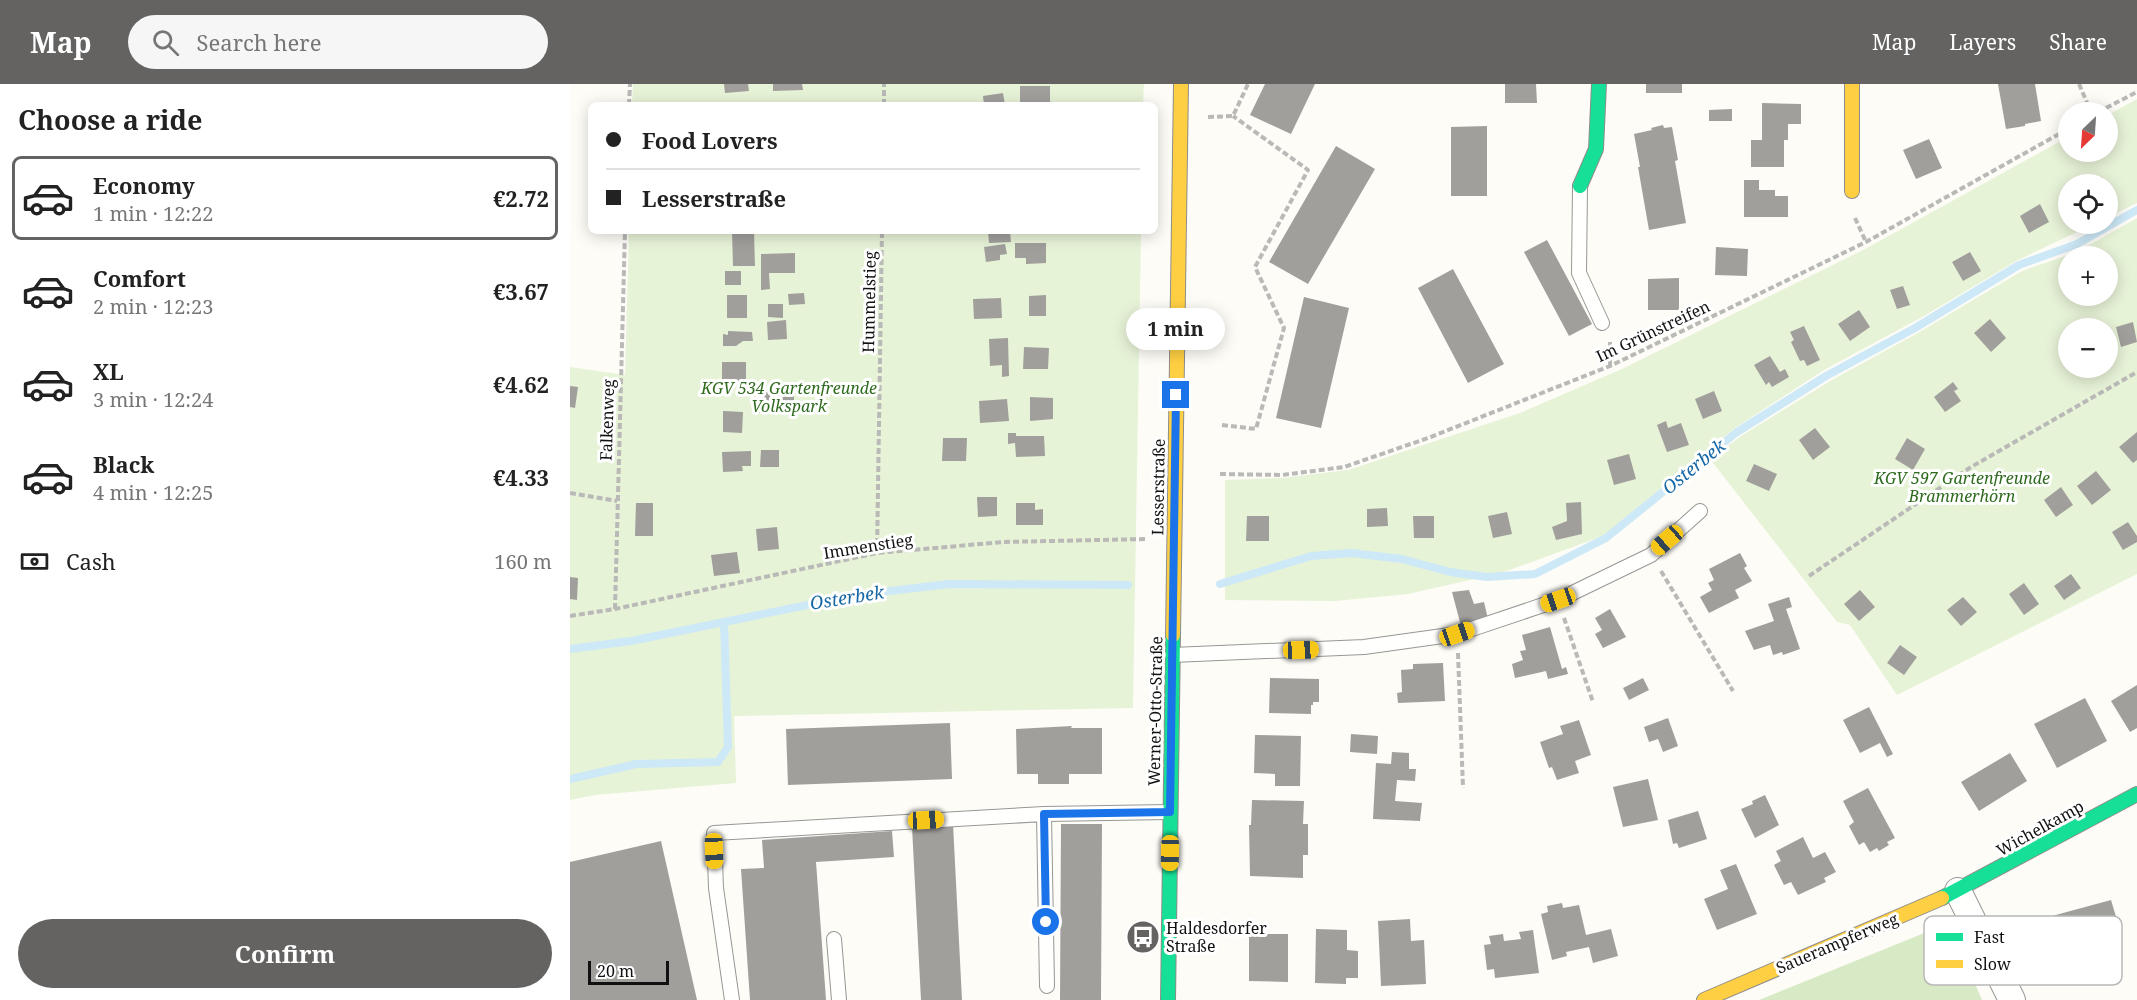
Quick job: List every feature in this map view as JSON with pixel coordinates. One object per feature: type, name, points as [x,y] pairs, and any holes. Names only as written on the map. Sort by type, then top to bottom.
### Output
[{"type":"main road","name":"Lesserstraße","points":[[1174,566],[1181,84]]},
{"type":"main road","points":[[1580,186],[1596,150],[1599,84]]},
{"type":"main road","points":[[1852,84],[1852,191]]},
{"type":"main road","name":"Werner-Otto-Straße","points":[[1168,1000],[1174,566]]},
{"type":"main road","name":"Wichelkamp","points":[[1958,891],[2137,794]]},
{"type":"main road","name":"Sauerampferweg","points":[[1704,1000],[1958,891]]},
{"type":"street","points":[[1958,891],[1970,916]]},
{"type":"street","points":[[2005,985],[2012,1000]]},
{"type":"lane","points":[[1580,186],[1579,273],[1602,323]]},
{"type":"lane","points":[[1172,655],[1364,647],[1457,634],[1558,600],[1651,555],[1700,511]]},
{"type":"lane","points":[[732,1000],[716,888],[714,833],[1044,814],[1170,812]]},
{"type":"lane","points":[[1044,814],[1047,986]]},
{"type":"lane","points":[[834,939],[839,1000]]},
{"type":"path","points":[[629,102],[630,84]]},
{"type":"path","points":[[884,84],[884,102]]},
{"type":"path","points":[[1233,116],[1248,84]]},
{"type":"path","points":[[2079,84],[2087,102]]},
{"type":"path","points":[[2118,102],[2137,92]]},
{"type":"path","points":[[1180,117],[1233,116],[1308,170],[1256,267],[1284,328],[1256,429],[1222,424]]},
{"type":"path","name":"Im Grünstreifen","points":[[1220,474],[1282,475],[1344,467],[1428,438],[1610,366],[1866,242],[2058,135]]},
{"type":"path","name":"Falkenweg","points":[[615,609],[626,234]]},
{"type":"path","name":"Hummelstieg","points":[[877,554],[882,234]]},
{"type":"path","points":[[1809,576],[1971,467],[2137,372]]},
{"type":"path","points":[[570,493],[617,501]]},
{"type":"path","name":"Immenstieg","points":[[570,616],[615,609],[877,554],[1004,542],[1174,539]]},
{"type":"path","points":[[1651,555],[1733,691]]},
{"type":"path","points":[[1558,600],[1593,702]]},
{"type":"path","points":[[1457,634],[1463,788]]},
{"type":"green space","points":[[633,84],[1144,84],[1143,102],[632,102]]},
{"type":"green space","points":[[2137,99],[2137,203],[2118,212],[2118,174],[2058,174],[2058,234],[2073,234],[2018,260],[1924,316],[1824,370],[1735,428],[1603,536],[1501,573],[1408,594],[1335,601],[1225,600],[1225,480],[1282,478],[1348,470],[1520,413],[1624,368],[1867,248],[2058,143],[2058,162],[2118,162],[2118,109]]},
{"type":"green space","name":"KGV 597 Gartenfreunde Brammerhörn","points":[[2137,218],[2137,574],[1897,695],[1850,625],[1837,622],[1710,459],[1741,436],[1830,381],[1916,334],[2022,271],[2058,258],[2058,306],[2118,306],[2118,246],[2088,246],[2109,234],[2118,234],[2118,229]]},
{"type":"green space","name":"KGV 534 Gartenfreunde Volkspark","points":[[629,234],[1141,234],[1133,708],[734,716],[736,783],[595,795],[570,800],[570,367],[625,375]]},
{"type":"green space","points":[[1924,933],[1924,985],[1976,985],[1982,1000],[1759,1000]]},
{"type":"building","points":[[724,84],[748,84],[749,91],[725,93]]},
{"type":"building","points":[[773,84],[802,84],[803,90],[773,91]]},
{"type":"building","points":[[1265,84],[1315,84],[1291,134],[1250,115]]},
{"type":"building","points":[[1505,84],[1536,84],[1537,103],[1505,103]]},
{"type":"building","points":[[1646,84],[1682,84],[1682,93],[1646,93]]},
{"type":"building","points":[[1998,84],[2035,84],[2041,121],[2006,129]]},
{"type":"building","points":[[1020,86],[1050,86],[1050,102],[1020,102]]},
{"type":"building","points":[[1003,93],[1004,102],[984,102],[983,96]]},
{"type":"building","points":[[1762,103],[1801,104],[1801,124],[1788,124],[1788,140],[1784,140],[1784,167],[1751,167],[1751,140],[1762,140]]},
{"type":"building","points":[[1732,109],[1732,121],[1709,121],[1709,110]]},
{"type":"building","points":[[1663,125],[1664,128],[1672,127],[1678,160],[1675,161],[1686,223],[1649,230],[1634,134]]},
{"type":"building","points":[[1487,126],[1487,196],[1451,196],[1451,127]]},
{"type":"building","points":[[1929,139],[1942,168],[1916,179],[1903,150]]},
{"type":"building","points":[[1336,146],[1375,169],[1308,284],[1269,262]]},
{"type":"building","points":[[1744,180],[1759,180],[1759,190],[1775,190],[1775,196],[1788,196],[1788,217],[1744,217]]},
{"type":"building","points":[[2040,204],[2049,222],[2029,233],[2020,216]]},
{"type":"building","points":[[732,234],[754,234],[755,266],[733,266]]},
{"type":"building","points":[[988,234],[1010,234],[1011,242],[989,243]]},
{"type":"building","points":[[1547,240],[1592,324],[1569,336],[1524,252]]},
{"type":"building","points":[[1015,243],[1046,243],[1046,263],[1026,264],[1026,258],[1015,258]]},
{"type":"building","points":[[1005,244],[1007,254],[1000,255],[1000,260],[986,262],[984,247]]},
{"type":"building","points":[[1716,247],[1748,249],[1747,276],[1715,275]]},
{"type":"building","points":[[1970,252],[1981,271],[1963,281],[1952,262]]},
{"type":"building","points":[[795,253],[795,273],[769,273],[770,289],[761,290],[761,254]]},
{"type":"building","points":[[1453,269],[1504,364],[1468,383],[1418,288]]},
{"type":"building","points":[[725,271],[741,271],[741,285],[725,285]]},
{"type":"building","points":[[1679,278],[1679,310],[1648,310],[1648,279]]},
{"type":"building","points":[[1903,286],[1910,305],[1897,309],[1890,290]]},
{"type":"building","points":[[804,293],[805,304],[789,305],[788,294]]},
{"type":"building","points":[[727,295],[747,295],[747,318],[727,318]]},
{"type":"building","points":[[1046,295],[1046,316],[1029,316],[1029,296]]},
{"type":"building","points":[[1304,297],[1349,308],[1321,428],[1276,418]]},
{"type":"building","points":[[1001,298],[1002,318],[974,319],[973,299]]},
{"type":"building","points":[[768,304],[783,304],[783,318],[768,317]]},
{"type":"building","points":[[1859,310],[1870,327],[1850,341],[1838,324]]},
{"type":"building","points":[[1990,319],[2006,338],[1991,352],[1974,333]]},
{"type":"building","points":[[786,320],[787,339],[768,340],[767,322]]},
{"type":"building","points":[[2133,322],[2137,342],[2121,347],[2118,326]]},
{"type":"building","points":[[1804,326],[1820,360],[1807,366],[1804,360],[1800,361],[1791,342],[1794,340],[1790,332]]},
{"type":"building","points":[[728,331],[752,332],[753,341],[743,341],[736,346],[723,346],[723,334],[728,335]]},
{"type":"building","points":[[1008,338],[1009,376],[1002,377],[1002,365],[990,366],[989,339]]},
{"type":"building","points":[[1024,347],[1049,348],[1048,369],[1023,369]]},
{"type":"building","points":[[1770,356],[1780,372],[1785,369],[1789,377],[1772,387],[1769,382],[1766,385],[1754,365]]},
{"type":"building","points":[[722,362],[746,362],[746,382],[722,382]]},
{"type":"building","points":[[1953,382],[1958,389],[1954,391],[1961,401],[1945,412],[1934,397]]},
{"type":"building","points":[[570,386],[578,387],[575,408],[570,407]]},
{"type":"building","points":[[794,391],[794,413],[759,413],[759,392]]},
{"type":"building","points":[[1714,391],[1722,411],[1703,419],[1695,399]]},
{"type":"building","points":[[1030,397],[1053,398],[1053,419],[1030,421]]},
{"type":"building","points":[[1007,399],[1009,421],[980,423],[979,401]]},
{"type":"building","points":[[723,411],[743,412],[742,433],[723,432]]},
{"type":"building","points":[[1666,421],[1668,428],[1681,423],[1689,445],[1667,452],[1657,425]]},
{"type":"building","points":[[1815,428],[1830,447],[1813,460],[1799,440]]},
{"type":"building","points":[[2137,432],[2137,460],[2133,463],[2119,447]]},
{"type":"building","points":[[1008,433],[1016,433],[1016,436],[1044,436],[1045,456],[1016,457],[1015,443],[1008,444]]},
{"type":"building","points":[[943,438],[967,438],[966,461],[942,461]]},
{"type":"building","points":[[1907,438],[1925,449],[1913,470],[1895,459]]},
{"type":"building","points":[[761,450],[779,450],[779,467],[760,467]]},
{"type":"building","points":[[751,451],[751,466],[742,466],[743,471],[723,472],[722,452]]},
{"type":"building","points":[[1629,454],[1636,479],[1614,485],[1607,460]]},
{"type":"building","points":[[1754,464],[1777,474],[1769,491],[1746,481]]},
{"type":"building","points":[[2096,471],[2111,490],[2092,505],[2077,486]]},
{"type":"building","points":[[2061,487],[2073,505],[2056,517],[2044,500]]},
{"type":"building","points":[[977,497],[997,497],[997,516],[978,517]]},
{"type":"building","points":[[1581,502],[1582,534],[1556,540],[1552,527],[1567,521],[1566,503]]},
{"type":"building","points":[[636,503],[653,503],[653,536],[635,536]]},
{"type":"building","points":[[1016,503],[1035,503],[1035,510],[1043,509],[1043,525],[1016,525]]},
{"type":"building","points":[[1387,508],[1388,526],[1367,527],[1367,509]]},
{"type":"building","points":[[1507,512],[1512,534],[1493,538],[1488,516]]},
{"type":"building","points":[[1247,516],[1269,516],[1269,541],[1246,541]]},
{"type":"building","points":[[1413,516],[1434,516],[1434,538],[1414,538]]},
{"type":"building","points":[[2128,522],[2137,536],[2137,542],[2123,550],[2112,532]]},
{"type":"building","points":[[777,527],[779,549],[758,551],[756,529]]},
{"type":"building","points":[[737,552],[740,573],[714,576],[711,555]]},
{"type":"building","points":[[1740,553],[1747,566],[1744,568],[1752,581],[1735,590],[1739,598],[1709,613],[1700,597],[1712,590],[1708,583],[1714,580],[1709,569]]},
{"type":"building","points":[[2071,574],[2081,588],[2064,600],[2054,586]]},
{"type":"building","points":[[570,577],[578,578],[577,600],[570,599]]},
{"type":"building","points":[[2024,583],[2039,604],[2024,615],[2009,594]]},
{"type":"building","points":[[1469,590],[1474,604],[1484,602],[1488,619],[1461,626],[1452,592]]},
{"type":"building","points":[[1860,590],[1875,607],[1859,621],[1844,604]]},
{"type":"building","points":[[1789,597],[1792,607],[1786,609],[1800,649],[1783,655],[1782,652],[1773,655],[1770,645],[1754,650],[1745,631],[1774,621],[1768,604]]},
{"type":"building","points":[[1963,597],[1977,612],[1961,626],[1947,610]]},
{"type":"building","points":[[1610,609],[1626,637],[1603,648],[1595,634],[1602,630],[1595,618]]},
{"type":"building","points":[[1550,627],[1562,669],[1566,667],[1568,674],[1548,679],[1546,671],[1515,678],[1512,664],[1523,660],[1520,651],[1526,650],[1522,635]]},
{"type":"building","points":[[1900,645],[1917,657],[1904,675],[1887,663]]},
{"type":"building","points":[[1443,663],[1445,701],[1398,703],[1397,693],[1402,692],[1401,670],[1413,669],[1413,664]]},
{"type":"building","points":[[1270,678],[1319,679],[1319,702],[1313,702],[1311,705],[1311,714],[1269,713]]},
{"type":"building","points":[[1643,678],[1649,690],[1629,700],[1623,688]]},
{"type":"building","points":[[2137,685],[2137,728],[2130,732],[2111,701]]},
{"type":"building","points":[[2085,698],[2107,741],[2057,768],[2034,724]]},
{"type":"building","points":[[1869,707],[1893,754],[1887,757],[1880,743],[1860,753],[1843,720]]},
{"type":"building","points":[[1668,718],[1678,746],[1663,752],[1658,739],[1649,742],[1644,727]]},
{"type":"building","points":[[1579,720],[1591,755],[1575,761],[1579,773],[1557,780],[1552,767],[1549,768],[1540,742],[1563,734],[1560,726]]},
{"type":"building","points":[[950,723],[952,779],[788,785],[786,729]]},
{"type":"building","points":[[1072,726],[1071,728],[1102,728],[1102,774],[1069,774],[1069,784],[1038,784],[1038,774],[1017,774],[1016,729]]},
{"type":"building","points":[[1351,734],[1378,736],[1377,754],[1350,752]]},
{"type":"building","points":[[1255,735],[1301,736],[1300,786],[1275,786],[1275,774],[1254,773]]},
{"type":"building","points":[[1392,752],[1409,753],[1409,769],[1416,769],[1415,781],[1397,780],[1395,801],[1422,803],[1420,821],[1373,819],[1376,763],[1391,764]]},
{"type":"building","points":[[2010,753],[2027,781],[1979,811],[1961,782]]},
{"type":"building","points":[[1648,779],[1658,820],[1623,827],[1613,787]]},
{"type":"building","points":[[1868,788],[1895,838],[1887,842],[1889,845],[1879,851],[1877,848],[1870,852],[1864,842],[1859,845],[1849,826],[1854,822],[1843,801]]},
{"type":"building","points":[[1765,795],[1779,825],[1755,838],[1741,809]]},
{"type":"building","points":[[1252,800],[1304,801],[1303,824],[1308,824],[1308,855],[1303,855],[1303,878],[1250,876],[1249,825],[1251,825]]},
{"type":"building","points":[[1698,811],[1707,839],[1679,848],[1677,843],[1673,844],[1668,820]]},
{"type":"building","points":[[953,824],[962,1000],[921,1000],[912,827]]},
{"type":"building","points":[[1061,824],[1102,824],[1101,1000],[1060,1000]]},
{"type":"building","points":[[892,831],[894,857],[816,862],[826,1000],[750,1000],[741,869],[764,868],[762,840]]},
{"type":"building","points":[[1803,837],[1813,858],[1825,852],[1836,872],[1824,878],[1826,882],[1798,895],[1791,882],[1784,885],[1774,865],[1781,861],[1776,851]]},
{"type":"building","points":[[661,841],[697,1000],[570,1000],[570,862]]},
{"type":"building","points":[[1736,864],[1757,914],[1717,930],[1704,899],[1728,889],[1720,870]]},
{"type":"building","points":[[2111,900],[2116,916],[2052,916]]},
{"type":"building","points":[[1562,903],[1563,908],[1579,905],[1586,935],[1611,929],[1618,956],[1593,963],[1589,947],[1566,952],[1567,956],[1552,960],[1541,914],[1548,912],[1547,906]]},
{"type":"building","points":[[1410,919],[1411,941],[1424,940],[1426,984],[1381,986],[1378,921]]},
{"type":"building","points":[[1316,929],[1347,930],[1347,950],[1358,951],[1358,978],[1346,978],[1346,984],[1315,983]]},
{"type":"building","points":[[1533,930],[1539,973],[1495,978],[1494,969],[1487,970],[1484,945],[1491,944],[1489,936],[1503,934],[1504,941],[1521,939],[1519,932]]},
{"type":"building","points":[[1249,934],[1288,934],[1288,982],[1249,981]]},
{"type":"waterway","name":"Osterbek","points":[[1220,584],[1311,556],[1351,553],[1402,559],[1450,572],[1487,577],[1535,574],[1606,538],[1737,432],[1826,376],[1915,328],[2019,265],[2077,244],[2137,210]]},
{"type":"waterway","name":"Osterbek","points":[[570,649],[631,641],[856,595],[949,584],[1128,585]]},
{"type":"waterway","points":[[570,779],[636,764],[718,762],[728,747],[724,622]]},
{"type":"traffic: fast","points":[[1580,186],[1596,149],[1599,84]]},
{"type":"traffic: fast","points":[[1168,1000],[1173,635]]},
{"type":"traffic: fast","points":[[1942,898],[2137,794]]},
{"type":"traffic: slow","points":[[1173,635],[1181,84]]},
{"type":"traffic: slow","points":[[1852,84],[1852,191]]},
{"type":"traffic: slow","points":[[1704,1000],[1942,898]]},
{"type":"place","name":"Haldesdorfer Straße","points":[[1143,937]]},
{"type":"route","points":[[1046,922],[1044,814],[1170,812],[1176,395]]}]
